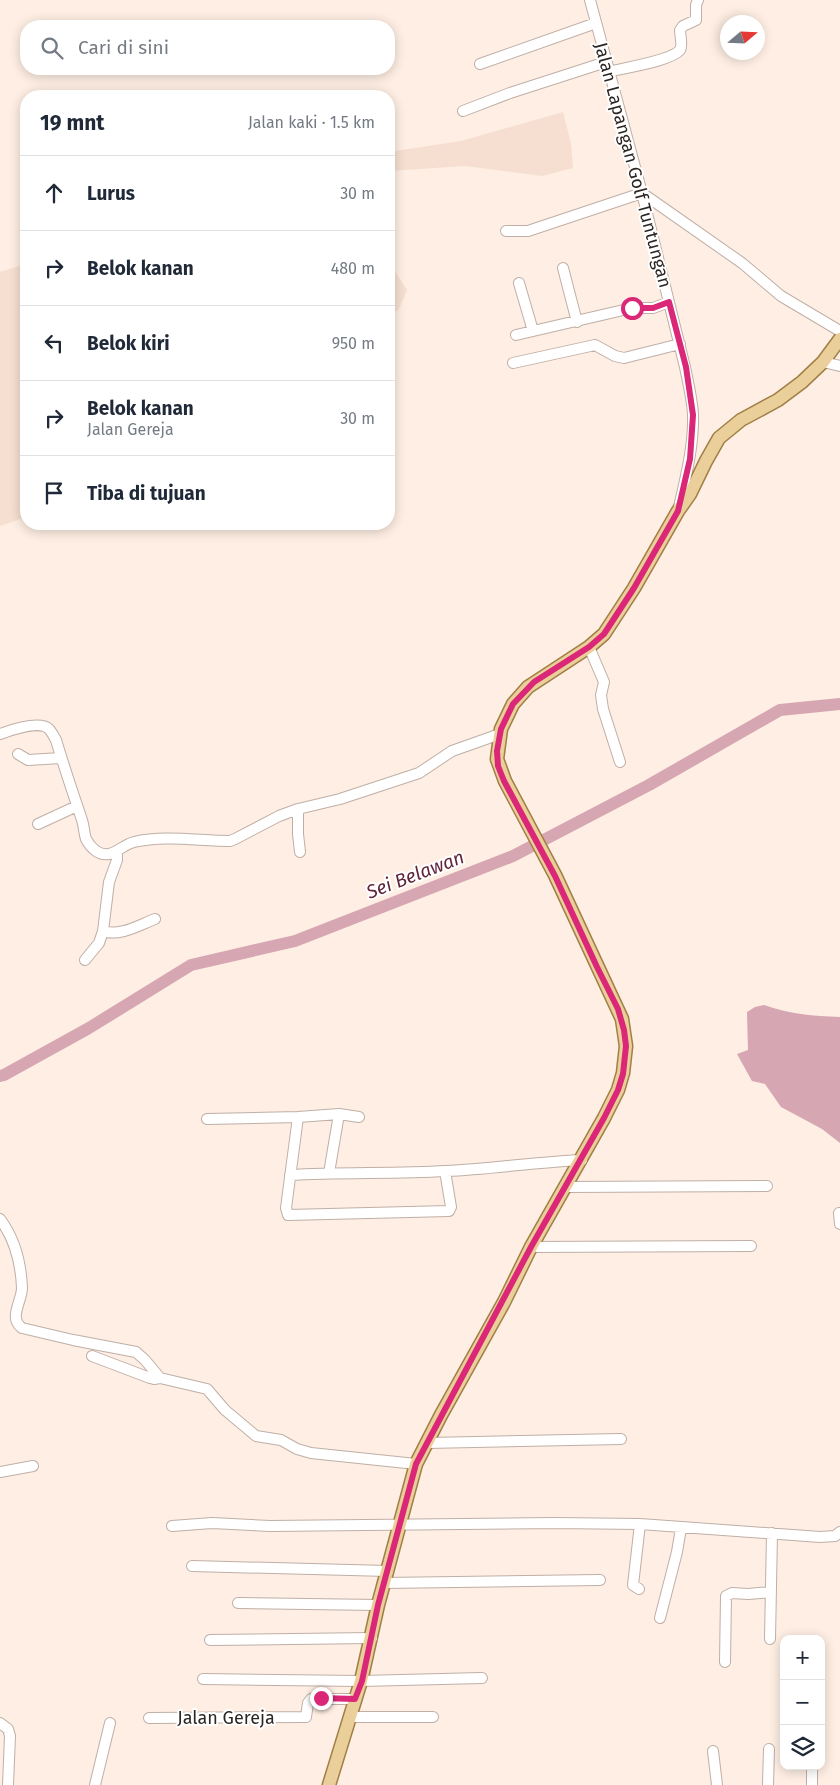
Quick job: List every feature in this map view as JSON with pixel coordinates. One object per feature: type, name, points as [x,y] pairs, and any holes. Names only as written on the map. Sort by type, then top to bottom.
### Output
[{"type":"main road","points":[[678,511],[690,494],[719,438],[741,420],[787,394],[823,362],[840,339]]},
{"type":"main road","name":"Jalan Lapangan Golf Tuntungan","points":[[329,1785],[362,1681],[378,1605],[416,1464],[491,1327],[531,1247],[582,1160],[589,1143],[618,1090],[623,1074],[626,1046],[618,1009],[555,876],[504,781],[498,766],[497,751],[500,734],[513,704],[528,687],[589,647],[604,634],[634,588],[678,511]]},
{"type":"street","name":"Jalan Lapangan Golf Tuntungan","points":[[590,0],[642,193],[680,344],[690,392],[693,415],[690,459],[678,511]]},
{"type":"street","points":[[463,111],[510,93],[607,67],[665,59],[678,51],[681,46],[680,30],[683,26],[696,20],[696,4],[698,0]]},
{"type":"street","points":[[480,64],[596,24]]},
{"type":"street","points":[[506,231],[528,231],[642,193],[742,263],[781,296],[840,331]]},
{"type":"street","points":[[563,268],[577,322]]},
{"type":"street","points":[[519,283],[533,331]]},
{"type":"street","points":[[516,335],[632,308],[653,308],[669,302]]},
{"type":"street","points":[[513,363],[595,345],[615,356],[624,358],[680,344]]},
{"type":"street","points":[[823,362],[840,366]]},
{"type":"street","points":[[589,647],[604,682],[601,695],[603,709],[620,762]]},
{"type":"street","points":[[0,734],[25,727],[44,726],[48,728],[56,740],[86,839],[91,847],[103,854],[117,852],[131,842],[138,841],[163,839],[230,840],[279,816],[298,809],[340,799],[419,773],[452,751],[500,734]]},
{"type":"street","points":[[18,754],[28,760],[62,758]]},
{"type":"street","points":[[38,824],[77,806]]},
{"type":"street","points":[[298,809],[300,852]]},
{"type":"street","points":[[85,960],[99,943],[103,931],[109,882],[117,860],[117,852]]},
{"type":"street","points":[[103,931],[110,933],[119,932],[155,919]]},
{"type":"street","points":[[207,1119],[340,1114],[359,1117]]},
{"type":"street","points":[[329,1173],[340,1114]]},
{"type":"street","points":[[298,1117],[286,1213],[288,1215],[449,1211],[451,1207],[444,1171]]},
{"type":"street","points":[[290,1175],[444,1171],[511,1167],[546,1161],[582,1160]]},
{"type":"street","points":[[566,1188],[767,1186]]},
{"type":"street","points":[[839,1213],[840,1224]]},
{"type":"street","points":[[0,1219],[9,1232],[17,1253],[20,1270],[22,1291],[15,1316],[18,1325],[22,1328],[73,1340],[136,1352],[160,1378]]},
{"type":"street","points":[[531,1247],[751,1246]]},
{"type":"street","points":[[92,1356],[150,1378],[160,1378],[208,1389],[225,1410],[256,1436],[281,1440],[297,1449],[311,1453],[416,1464]]},
{"type":"street","points":[[427,1443],[621,1439]]},
{"type":"street","points":[[0,1472],[33,1466]]},
{"type":"street","points":[[172,1526],[212,1523],[270,1526],[555,1523],[640,1524],[829,1538],[840,1532]]},
{"type":"street","points":[[639,1589],[633,1585],[640,1524]]},
{"type":"street","points":[[660,1618],[677,1552],[681,1528]]},
{"type":"street","points":[[770,1639],[772,1533]]},
{"type":"street","points":[[192,1566],[386,1577],[600,1580]]},
{"type":"street","points":[[725,1662],[724,1604],[726,1596],[732,1593],[771,1592]]},
{"type":"street","points":[[238,1603],[378,1605]]},
{"type":"street","points":[[210,1640],[372,1638]]},
{"type":"street","points":[[203,1679],[362,1681],[482,1678]]},
{"type":"street","name":"Jalan Gereja","points":[[149,1718],[305,1716],[311,1699],[355,1699]]},
{"type":"street","points":[[350,1717],[433,1717]]},
{"type":"street","points":[[0,1723],[8,1729],[10,1736],[8,1785]]},
{"type":"street","points":[[95,1785],[110,1723]]},
{"type":"street","points":[[768,1785],[769,1749]]},
{"type":"street","points":[[713,1751],[716,1785]]},
{"type":"street","points":[[812,1770],[812,1785]]},
{"type":"shaded area","points":[[563,112],[571,143],[573,168],[542,176],[465,166],[395,171],[395,151],[461,141]]},
{"type":"shaded area","points":[[20,266],[20,519],[0,526],[0,272]]},
{"type":"shaded area","points":[[395,271],[407,290],[399,309],[395,312]]},
{"type":"shaded area","points":[[764,1005],[801,1014],[840,1017],[840,1143],[822,1129],[781,1107],[765,1084],[752,1081],[737,1054],[748,1050],[747,1012],[755,1007]]},
{"type":"waterway","name":"Sei Belawan","points":[[0,1076],[89,1028],[191,965],[295,941],[513,856],[649,785],[780,710],[840,704]]},
{"type":"route","points":[[321,1698],[355,1699],[362,1681],[378,1605],[416,1464],[504,1302],[531,1247],[582,1160],[589,1143],[618,1090],[623,1074],[626,1046],[622,1019],[555,876],[504,781],[498,766],[497,751],[501,729],[513,704],[534,682],[589,647],[604,634],[648,565],[678,511],[692,442],[693,415],[686,367],[669,302],[653,308],[632,308]]}]
